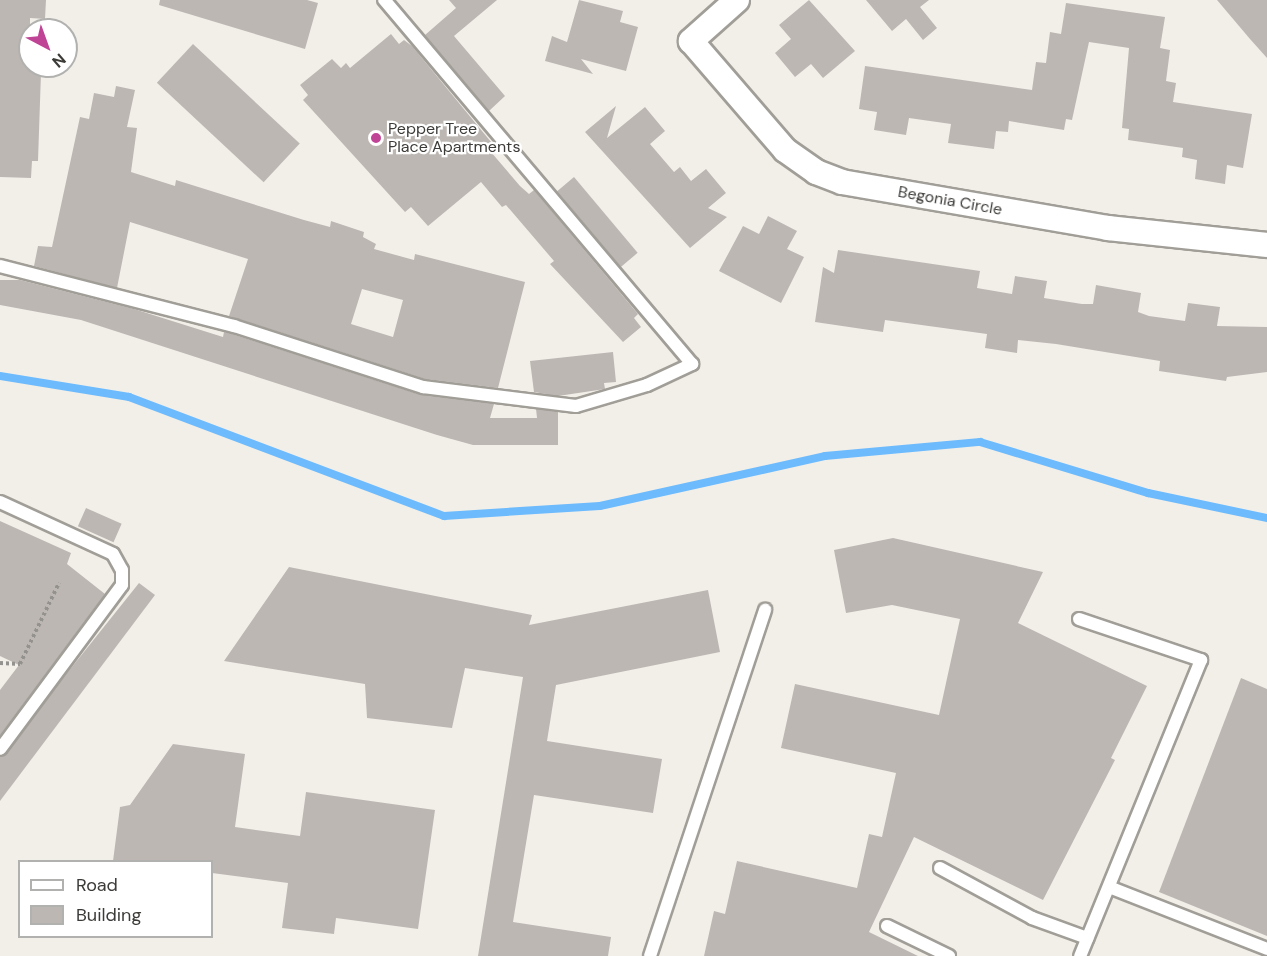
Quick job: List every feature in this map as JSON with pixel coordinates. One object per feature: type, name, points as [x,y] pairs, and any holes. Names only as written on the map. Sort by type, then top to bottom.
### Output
[{"type":"street","name":"Begonia Circle","points":[[737,0],[691,41],[785,150],[816,172],[842,182],[1108,228],[1267,244]]},
{"type":"lane","points":[[0,266],[234,326],[423,387],[576,406],[647,385],[692,364],[384,0]]},
{"type":"lane","points":[[0,502],[113,554],[122,570],[122,585],[0,749]]},
{"type":"lane","points":[[650,956],[765,610]]},
{"type":"lane","points":[[1079,619],[1201,660],[1080,956]]},
{"type":"lane","points":[[940,868],[1032,918],[1087,938]]},
{"type":"lane","points":[[1108,887],[1267,949]]},
{"type":"lane","points":[[887,926],[949,956]]},
{"type":"path","points":[[0,663],[20,664],[59,583]]},
{"type":"building","points":[[0,0],[46,0],[45,18],[18,18],[18,78],[41,78],[38,161],[32,161],[31,178],[0,177]]},
{"type":"building","points":[[160,0],[307,0],[318,3],[305,49],[159,5]]},
{"type":"building","name":"Pepper Tree Place Apartments","points":[[449,0],[497,0],[454,36],[505,96],[489,111],[425,35],[456,8]]},
{"type":"building","points":[[579,0],[623,11],[620,22],[638,27],[626,71],[581,59],[593,74],[545,61],[552,36],[567,42]]},
{"type":"building","points":[[809,0],[855,51],[823,78],[811,64],[795,77],[775,53],[791,39],[779,25]]},
{"type":"building","points":[[866,0],[929,0],[920,7],[937,28],[923,40],[906,19],[892,31]]},
{"type":"building","points":[[1217,0],[1267,0],[1267,58],[1250,39]]},
{"type":"building","points":[[1066,3],[1165,17],[1160,48],[1170,50],[1166,81],[1176,83],[1173,102],[1252,114],[1243,168],[1227,165],[1225,184],[1195,179],[1197,160],[1182,157],[1183,148],[1128,140],[1129,129],[1122,128],[1129,48],[1089,42],[1072,120],[1066,119],[1064,130],[1009,121],[1008,132],[996,131],[994,149],[948,143],[951,124],[909,118],[906,135],[874,130],[877,112],[859,109],[865,66],[1032,90],[1036,62],[1046,63],[1050,32],[1061,34]]},
{"type":"building","points":[[391,34],[399,44],[404,40],[412,46],[496,148],[491,152],[529,194],[534,190],[638,314],[634,318],[641,327],[623,342],[550,264],[554,261],[506,205],[502,207],[481,182],[428,226],[411,207],[405,212],[303,100],[308,95],[300,85],[332,59],[341,68],[346,63],[350,68]]},
{"type":"building","points":[[193,44],[300,144],[264,182],[157,83]]},
{"type":"building","points":[[116,86],[135,90],[127,127],[137,128],[131,172],[175,186],[176,180],[330,227],[331,221],[364,232],[363,237],[376,244],[374,249],[414,260],[415,254],[525,282],[498,388],[425,379],[229,316],[248,259],[130,222],[117,288],[34,266],[38,246],[52,247],[80,117],[89,119],[94,93],[114,97]],"holes":[[[362,289],[403,300],[393,337],[351,324]]]},
{"type":"building","points":[[616,106],[607,138],[645,107],[665,131],[650,144],[674,172],[680,167],[691,181],[706,169],[726,193],[708,208],[727,217],[690,248],[585,132]]},
{"type":"building","points":[[574,177],[638,253],[621,267],[557,191]]},
{"type":"building","points":[[768,216],[797,231],[787,249],[804,257],[781,303],[719,271],[743,226],[759,234]]},
{"type":"building","points":[[838,250],[980,271],[977,288],[1012,294],[1015,276],[1047,281],[1044,298],[1082,304],[1093,304],[1096,285],[1141,293],[1138,312],[1149,316],[1185,321],[1188,303],[1220,307],[1217,326],[1267,327],[1267,372],[1227,377],[1226,381],[1159,371],[1160,361],[1056,344],[1018,340],[1017,353],[985,348],[987,334],[885,320],[883,332],[815,322],[823,267],[834,273]]},
{"type":"building","points":[[0,280],[20,280],[134,309],[223,337],[224,332],[232,334],[421,395],[494,404],[490,418],[537,418],[536,409],[558,412],[558,445],[473,445],[437,435],[81,320],[0,305]]},
{"type":"building","points":[[613,352],[616,382],[604,383],[605,389],[558,396],[534,392],[530,361]]},
{"type":"building","points":[[86,508],[122,524],[113,542],[78,526]]},
{"type":"building","points":[[0,521],[71,553],[67,564],[105,594],[0,735],[0,690],[19,665],[0,656]]},
{"type":"building","points":[[893,538],[1043,572],[1018,623],[1147,686],[1111,758],[1115,760],[1043,900],[914,837],[869,932],[918,956],[704,956],[714,911],[725,914],[737,861],[857,888],[869,834],[882,837],[896,773],[781,748],[795,684],[939,715],[960,619],[892,605],[846,613],[834,550]]},
{"type":"building","points":[[289,567],[532,615],[529,625],[708,590],[720,652],[556,685],[547,741],[662,759],[653,813],[534,795],[513,922],[611,937],[608,956],[478,956],[523,677],[465,668],[452,728],[367,718],[365,684],[224,661]]},
{"type":"building","points":[[139,583],[155,595],[0,801],[0,757]]},
{"type":"building","points":[[1241,678],[1267,689],[1267,936],[1159,892]]},
{"type":"building","points":[[173,744],[245,754],[235,827],[300,836],[306,792],[435,810],[418,929],[336,918],[334,934],[282,928],[288,883],[213,873],[213,860],[113,860],[120,807],[130,805]]},
{"type":"waterway","points":[[0,376],[129,397],[444,516],[600,506],[825,456],[980,442],[1148,493],[1267,518]]},
{"type":"place","name":"Pepper Tree Place Apartments","points":[[376,138]]}]
